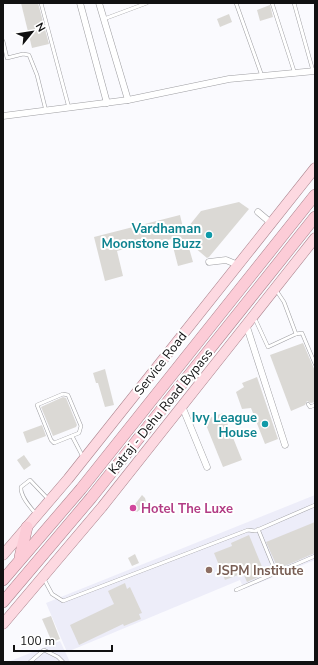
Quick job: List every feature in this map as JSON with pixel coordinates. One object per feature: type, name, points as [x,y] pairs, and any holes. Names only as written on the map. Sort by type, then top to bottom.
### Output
[{"type":"highway","name":"Katraj - Dehu Road Bypass","points":[[3,580],[81,489],[315,195]]},
{"type":"highway","name":"Katraj - Dehu Road Bypass","points":[[3,602],[91,498],[315,217]]},
{"type":"highway","points":[[20,560],[27,527]]},
{"type":"main road","name":"Service Road","points":[[3,555],[84,459],[315,168]]},
{"type":"main road","points":[[3,624],[102,507],[275,288],[315,240]]},
{"type":"street","points":[[80,3],[107,103]]},
{"type":"street","points":[[99,3],[128,100]]},
{"type":"street","points":[[3,116],[128,100],[230,78],[295,74],[314,71]]},
{"type":"street","points":[[258,212],[271,223]]},
{"type":"street","points":[[209,262],[226,260],[238,265]]},
{"type":"street","points":[[249,322],[285,445]]},
{"type":"street","points":[[182,406],[207,467]]},
{"type":"lane","points":[[41,3],[69,108]]},
{"type":"lane","points":[[104,19],[147,3]]},
{"type":"lane","points":[[236,3],[262,76]]},
{"type":"lane","points":[[272,3],[295,74]]},
{"type":"lane","points":[[294,3],[314,71]]},
{"type":"lane","points":[[3,41],[8,58],[23,54],[29,55],[37,75],[46,111]]},
{"type":"lane","points":[[275,288],[284,302],[296,334]]},
{"type":"lane","points":[[249,322],[256,321],[268,347],[296,334],[302,333],[315,364]]},
{"type":"lane","points":[[63,394],[68,395],[81,426],[79,433],[72,436],[54,443],[38,404],[63,394]]},
{"type":"lane","points":[[308,404],[310,407],[315,405]]},
{"type":"lane","points":[[72,436],[84,459]]},
{"type":"lane","points":[[37,515],[22,494],[20,490],[21,486],[30,480],[49,500]]},
{"type":"lane","points":[[42,577],[52,594],[63,601],[248,530],[258,529],[315,505]]},
{"type":"lane","points":[[258,529],[276,573]]},
{"type":"lane","points":[[236,590],[315,556]]},
{"type":"lane","points":[[30,662],[44,650],[58,657],[63,662]]},
{"type":"shaded area","name":"JSPM Institute","points":[[315,495],[315,560],[244,589],[240,580],[67,652],[46,603]]},
{"type":"shaded area","points":[[60,641],[70,662],[8,662]]},
{"type":"building","points":[[21,3],[38,3],[49,44],[32,48]]},
{"type":"building","points":[[270,5],[273,17],[260,21],[257,10]]},
{"type":"building","points":[[229,14],[232,22],[220,27],[217,19]]},
{"type":"building","points":[[239,202],[249,209],[209,257],[207,258],[187,241],[193,262],[178,266],[171,239],[143,247],[143,244],[117,251],[123,276],[105,281],[94,237],[180,215],[184,232],[201,211]]},
{"type":"building","points":[[303,343],[315,371],[315,402],[311,403],[307,401],[305,405],[291,411],[270,355]]},
{"type":"building","points":[[105,369],[114,405],[105,407],[98,383],[96,383],[93,373]]},
{"type":"building","name":"Ivy League House","points":[[257,377],[278,439],[265,444],[251,408],[242,409],[236,392],[244,387],[242,383]]},
{"type":"building","points":[[63,397],[66,398],[77,425],[76,427],[53,436],[41,407]]},
{"type":"building","points":[[223,413],[242,460],[223,467],[204,420]]},
{"type":"building","points":[[42,425],[46,436],[27,443],[23,432]]},
{"type":"building","points":[[24,455],[31,465],[24,470],[17,460]]},
{"type":"building","points":[[142,495],[145,498],[146,502],[144,502],[146,505],[137,512],[132,508]]},
{"type":"building","points":[[315,522],[315,553],[278,569],[266,542]]},
{"type":"building","points":[[249,535],[265,574],[247,582],[243,573],[225,580],[214,553],[232,546],[231,543]]},
{"type":"building","points":[[135,554],[139,563],[132,566],[128,558]]},
{"type":"building","points":[[125,583],[127,589],[130,587],[142,613],[139,614],[141,619],[124,626],[123,624],[79,645],[70,625],[114,604],[108,591]]},
{"type":"building","points":[[51,616],[60,639],[52,642],[42,619]]},
{"type":"place","name":"Vardhaman Moonstone Buzz","points":[[209,235]]},
{"type":"place","name":"Ivy League House","points":[[265,424]]},
{"type":"place","name":"Hotel The Luxe","points":[[133,508]]},
{"type":"place","name":"JSPM Institute","points":[[209,570]]}]
